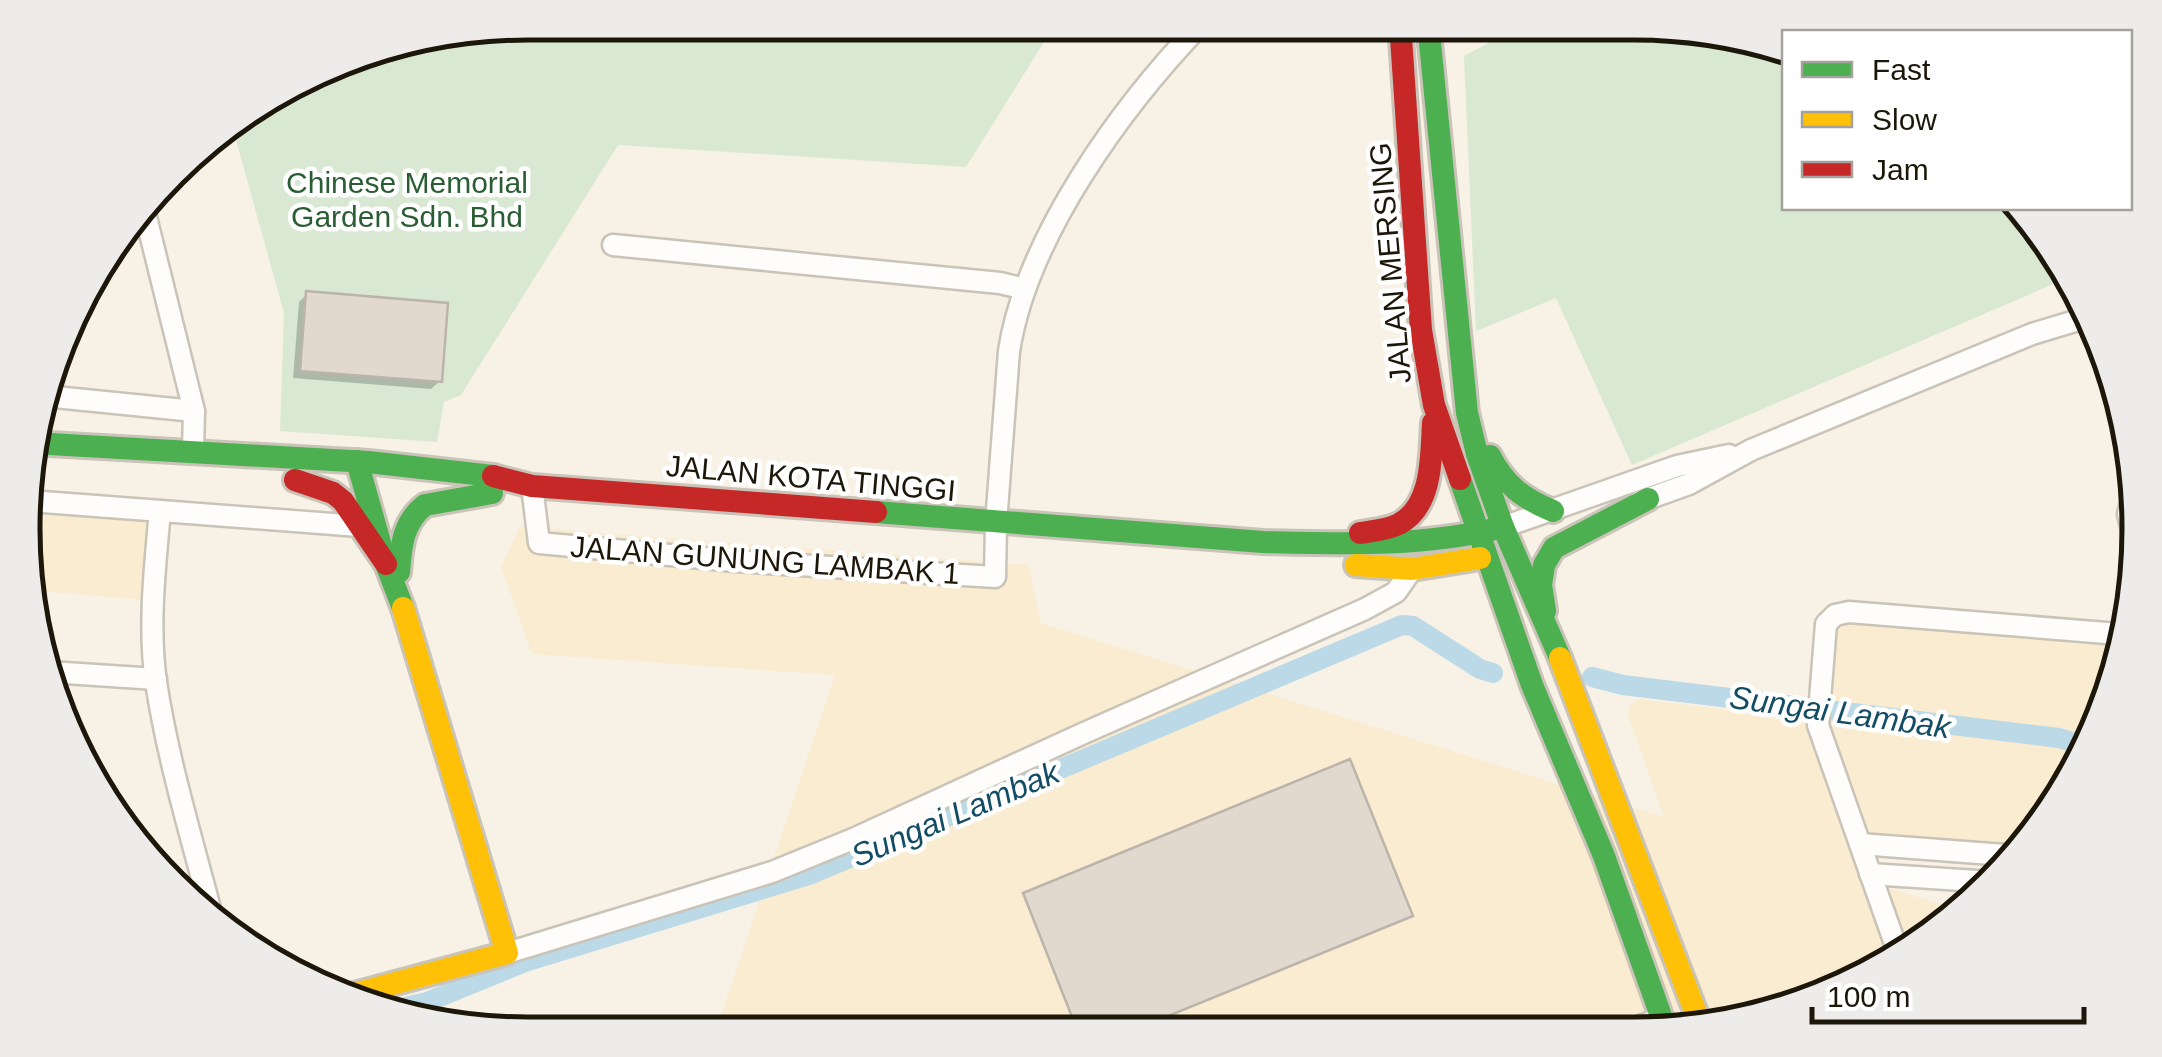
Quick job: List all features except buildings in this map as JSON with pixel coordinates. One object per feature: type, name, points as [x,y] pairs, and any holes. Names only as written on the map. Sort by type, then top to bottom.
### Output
[{"type":"main road","name":"JALAN MERSING","points":[[1401,40],[1421,330],[1434,405],[1526,668],[1604,856],[1661,1016]]},
{"type":"main road","name":"JALAN MERSING","points":[[1430,40],[1462,374],[1476,454],[1507,538],[1546,623],[1695,1013]]},
{"type":"main road","points":[[1462,374],[1478,410],[1492,460],[1507,485],[1525,501],[1553,511]]},
{"type":"main road","points":[[1263,542],[1365,532],[1399,524],[1419,504],[1430,468],[1434,405]]},
{"type":"main road","name":"JALAN KOTA TINGGI","points":[[47,444],[193,451],[492,493],[532,486]]},
{"type":"main road","name":"JALAN KOTA TINGGI","points":[[47,446],[171,472],[295,480],[492,475],[532,486],[1263,542],[1482,545]]},
{"type":"main road","points":[[369,990],[508,953],[402,606],[374,477]]},
{"type":"main road","points":[[295,480],[343,500],[392,568]]},
{"type":"main road","points":[[392,568],[405,524],[416,511],[425,505],[492,493]]},
{"type":"main road","points":[[1546,623],[1540,585],[1544,565],[1554,548],[1648,499]]},
{"type":"main road","name":"JALAN KOTA TINGGI","points":[[1086,529],[1225,556],[1418,568],[1507,538]]},
{"type":"main road","points":[[1418,568],[1476,593],[1526,668]]},
{"type":"street","points":[[996,523],[1009,351],[1025,288],[1056,221],[1095,157],[1153,77],[1187,40]]},
{"type":"street","points":[[143,228],[194,411],[193,451]]},
{"type":"street","points":[[613,245],[1025,288]]},
{"type":"street","points":[[2032,334],[2072,312]]},
{"type":"street","points":[[1507,538],[1689,484],[1751,450],[2032,334],[2076,321]]},
{"type":"street","points":[[58,397],[194,411]]},
{"type":"street","points":[[1507,538],[1553,511],[1677,466],[1751,450]]},
{"type":"street","name":"JALAN GUNUNG LAMBAK 1","points":[[532,486],[539,544],[735,561],[995,577],[996,523]]},
{"type":"street","points":[[41,502],[359,526]]},
{"type":"street","points":[[160,511],[153,595],[156,679],[207,897]]},
{"type":"street","points":[[508,953],[772,872],[853,838],[1365,609],[1396,592],[1418,568]]},
{"type":"street","points":[[1894,942],[1818,725],[1826,624],[1835,615],[1848,612],[2111,633]]},
{"type":"street","points":[[62,673],[156,679]]},
{"type":"street","points":[[1860,844],[1998,854]]},
{"type":"street","points":[[1870,874],[1972,881]]},
{"type":"shaded area","points":[[41,496],[167,505],[159,601],[44,591]]},
{"type":"shaded area","points":[[520,527],[1029,565],[1041,623],[1664,817],[1628,715],[1630,706],[1639,699],[1810,720],[1830,610],[2112,628],[2096,686],[2072,745],[2040,800],[2001,851],[1992,860],[1870,851],[1882,886],[1944,905],[1905,935],[1850,967],[1760,1000],[1697,1013],[1634,1017],[720,1017],[835,675],[532,654],[501,567]]},
{"type":"green space","points":[[1495,40],[1634,40],[1729,49],[1782,63],[1782,210],[2004,210],[2056,283],[1632,465],[1556,298],[1476,331],[1464,56]]},
{"type":"green space","name":"Chinese Memorial Garden Sdn. Bhd","points":[[497,41],[1044,42],[966,167],[618,145],[461,395],[444,402],[437,442],[280,431],[284,313],[235,138],[312,90],[371,66],[433,49]]},
{"type":"waterway","name":"Sungai Lambak","points":[[418,1004],[525,962],[809,875],[1402,625],[1413,626],[1480,669],[1493,673]]},
{"type":"waterway","name":"Sungai Lambak","points":[[1592,677],[1623,685],[2073,742]]},
{"type":"traffic: fast","points":[[1430,40],[1467,413],[1503,527],[1560,658]]},
{"type":"traffic: fast","points":[[47,444],[368,462],[493,476]]},
{"type":"traffic: fast","points":[[1490,456],[1516,490],[1553,511]]},
{"type":"traffic: fast","points":[[357,461],[386,564],[403,608]]},
{"type":"traffic: fast","points":[[1460,479],[1532,685],[1604,856],[1661,1016]]},
{"type":"traffic: fast","points":[[399,572],[408,527],[425,505],[492,493]]},
{"type":"traffic: fast","points":[[1545,611],[1541,585],[1544,565],[1554,548],[1648,499]]},
{"type":"traffic: fast","points":[[876,512],[1293,543],[1414,541],[1503,527]]},
{"type":"traffic: slow","points":[[1356,565],[1412,569],[1480,558]]},
{"type":"traffic: slow","points":[[369,990],[507,953],[403,608]]},
{"type":"traffic: slow","points":[[1560,658],[1696,1013]]},
{"type":"traffic: jam","points":[[1401,40],[1421,330],[1434,405],[1460,479]]},
{"type":"traffic: jam","points":[[1360,533],[1399,524],[1418,505],[1428,479],[1433,423]]},
{"type":"traffic: jam","points":[[493,476],[532,486],[876,512]]},
{"type":"traffic: jam","points":[[295,480],[333,493],[343,501],[386,564]]}]
